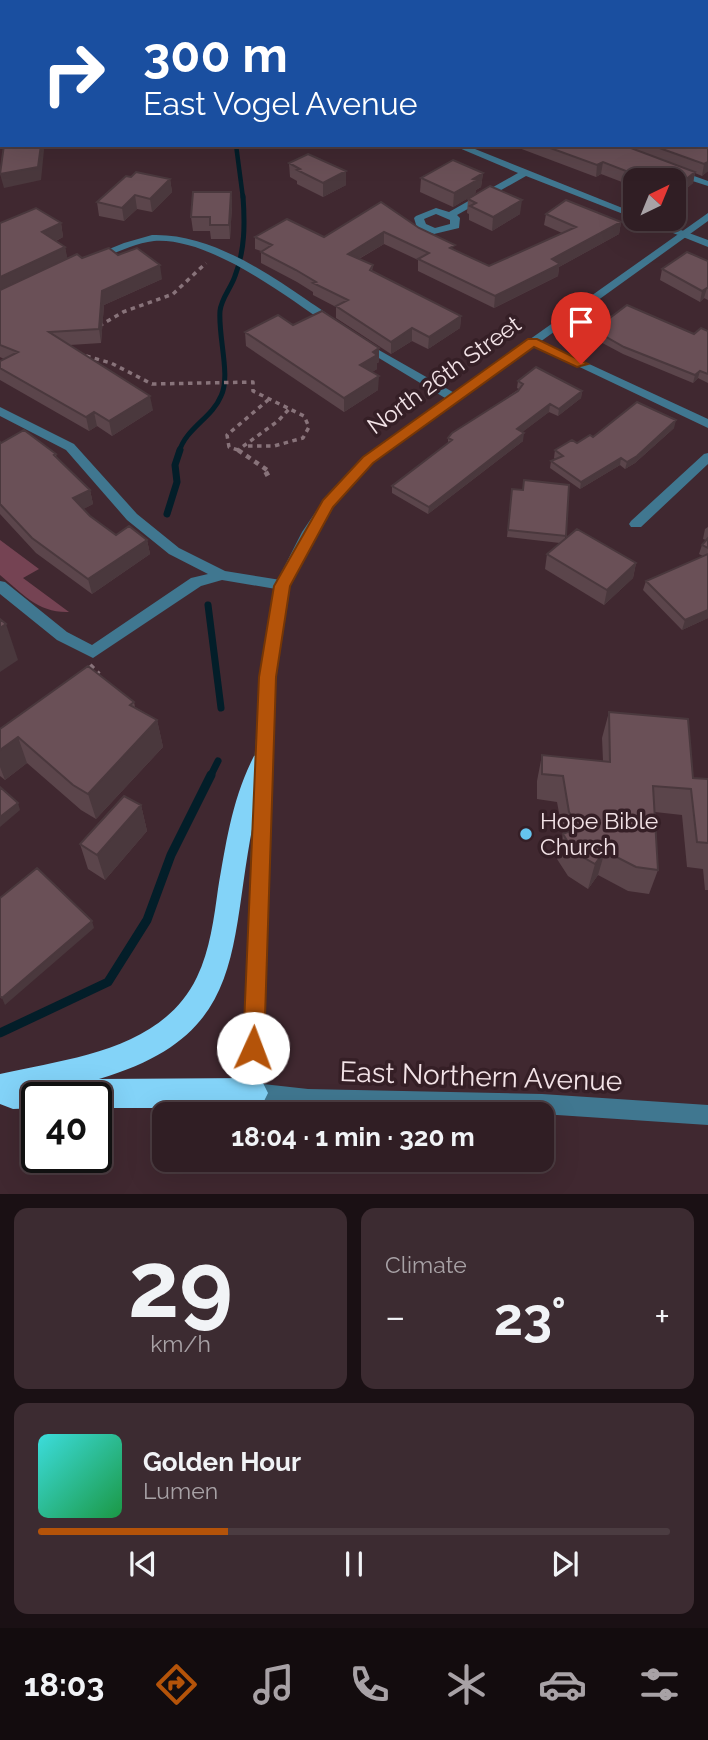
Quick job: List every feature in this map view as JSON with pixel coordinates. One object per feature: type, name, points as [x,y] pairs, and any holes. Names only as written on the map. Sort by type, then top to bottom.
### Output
[{"type":"highway","points":[[0,1091],[99,1065],[142,1050],[177,1026],[209,987],[225,938],[242,819],[262,762]]},
{"type":"highway","points":[[0,1091],[253,1093]]},
{"type":"street","points":[[461,147],[623,210]]},
{"type":"street","points":[[451,215],[526,173]]},
{"type":"street","name":"North 26th Street","points":[[253,1093],[262,762],[270,653],[282,586],[309,532],[350,478],[368,460],[708,216]]},
{"type":"street","points":[[675,231],[708,244]]},
{"type":"street","points":[[79,262],[157,238],[215,253],[249,268],[352,337],[454,398]]},
{"type":"street","points":[[533,341],[708,424]]},
{"type":"street","points":[[0,411],[70,447],[132,517],[174,551],[222,575],[282,586]]},
{"type":"street","points":[[636,524],[708,457]]},
{"type":"street","points":[[0,586],[62,636],[93,652],[191,583],[222,575]]},
{"type":"street","name":"East Northern Avenue","points":[[253,1093],[308,1099],[542,1104],[708,1115]]},
{"type":"lane","points":[[686,176],[708,184]]},
{"type":"path","points":[[87,330],[112,321],[123,312],[173,294],[215,253]]},
{"type":"path","points":[[82,354],[111,363],[152,384],[253,382],[253,391],[304,416],[309,427],[303,438],[264,449],[245,446]]},
{"type":"path","points":[[261,477],[270,472],[238,450],[229,447],[227,435],[268,400]]},
{"type":"path","points":[[238,450],[278,421],[290,408]]},
{"type":"shaded area","points":[[0,540],[39,569],[23,578],[69,612],[40,606],[0,575]]},
{"type":"building","points":[[4,147],[41,147],[38,167],[0,174]]},
{"type":"building","points":[[548,147],[628,147],[684,168],[623,170],[603,162],[597,165]]},
{"type":"building","points":[[657,147],[708,147],[708,162],[704,164]]},
{"type":"building","points":[[308,154],[346,171],[323,183],[289,163]]},
{"type":"building","points":[[453,160],[483,173],[473,179],[477,180],[454,193],[421,178]]},
{"type":"building","points":[[686,169],[695,172],[686,179]]},
{"type":"building","points":[[136,172],[170,179],[150,199],[135,195],[122,208],[97,202],[126,176],[131,177]]},
{"type":"building","points":[[490,186],[522,200],[493,217],[470,206],[476,203],[468,199]]},
{"type":"building","points":[[193,192],[231,192],[229,225],[210,225],[210,217],[191,217]]},
{"type":"building","points":[[566,200],[621,222],[552,259],[560,264],[495,296],[418,259],[429,253],[384,232],[348,254],[373,265],[370,270],[461,316],[429,337],[412,328],[391,342],[336,306],[348,300],[261,252],[272,245],[255,237],[287,219],[324,237],[381,202],[419,228],[455,245],[450,248],[489,266],[576,227],[546,214]]},
{"type":"building","points":[[36,208],[61,223],[42,232],[65,247],[0,277],[0,223]]},
{"type":"building","points":[[109,248],[118,255],[137,248],[160,265],[102,291],[99,329],[49,332],[150,396],[109,421],[94,412],[86,417],[0,368],[0,361],[18,352],[0,345],[0,290],[77,254],[82,258]]},
{"type":"building","points":[[687,252],[708,261],[708,288],[702,291],[662,269]]},
{"type":"building","points":[[627,305],[694,334],[701,328],[708,331],[708,374],[700,371],[695,375],[624,347],[594,330]]},
{"type":"building","points":[[322,311],[379,348],[373,352],[377,355],[360,365],[379,376],[344,398],[245,332],[278,315],[293,325]]},
{"type":"building","points":[[536,367],[582,391],[559,409],[550,404],[517,429],[524,433],[429,507],[392,486],[452,440],[448,438],[452,433],[518,391],[523,384],[518,381]]},
{"type":"building","points":[[637,402],[676,420],[637,456],[627,462],[621,458],[581,482],[551,461],[563,456],[555,450],[572,440],[577,443],[590,435],[593,437]]},
{"type":"building","points":[[24,430],[56,454],[54,455],[90,490],[73,498],[90,516],[116,535],[129,526],[147,540],[88,579],[32,538],[0,504],[0,442]]},
{"type":"building","points":[[524,480],[569,485],[566,536],[508,530],[512,489],[523,490]]},
{"type":"building","points":[[577,529],[636,563],[607,590],[547,554]]},
{"type":"building","points":[[708,554],[708,610],[685,620],[646,581]]},
{"type":"building","points":[[88,666],[134,702],[130,705],[157,720],[88,794],[73,785],[18,737],[0,750],[0,729]]},
{"type":"building","points":[[609,712],[688,719],[693,778],[708,779],[708,843],[697,842],[691,789],[653,786],[658,870],[636,867],[605,851],[595,864],[574,852],[563,834],[579,827],[569,812],[563,776],[542,774],[542,755],[610,762]]},
{"type":"building","points":[[0,787],[18,803],[0,817]]},
{"type":"building","points":[[124,796],[141,805],[97,855],[80,844]]},
{"type":"building","points":[[37,868],[92,921],[2,998],[0,898]]},
{"type":"waterway","points":[[236,147],[243,198]]},
{"type":"waterway","points":[[179,452],[187,436],[217,404],[224,388],[220,311],[241,256],[243,196]]},
{"type":"waterway","points":[[167,514],[177,482],[175,465],[180,450]]},
{"type":"waterway","points":[[208,605],[221,708]]},
{"type":"waterway","points":[[0,1033],[108,982],[147,920],[171,855],[218,761]]},
{"type":"place","name":"Hope Bible Church","points":[[526,834]]},
{"type":"route","points":[[253,1048],[267,677],[282,586],[294,559],[328,504],[368,460],[533,341],[581,364]]}]
